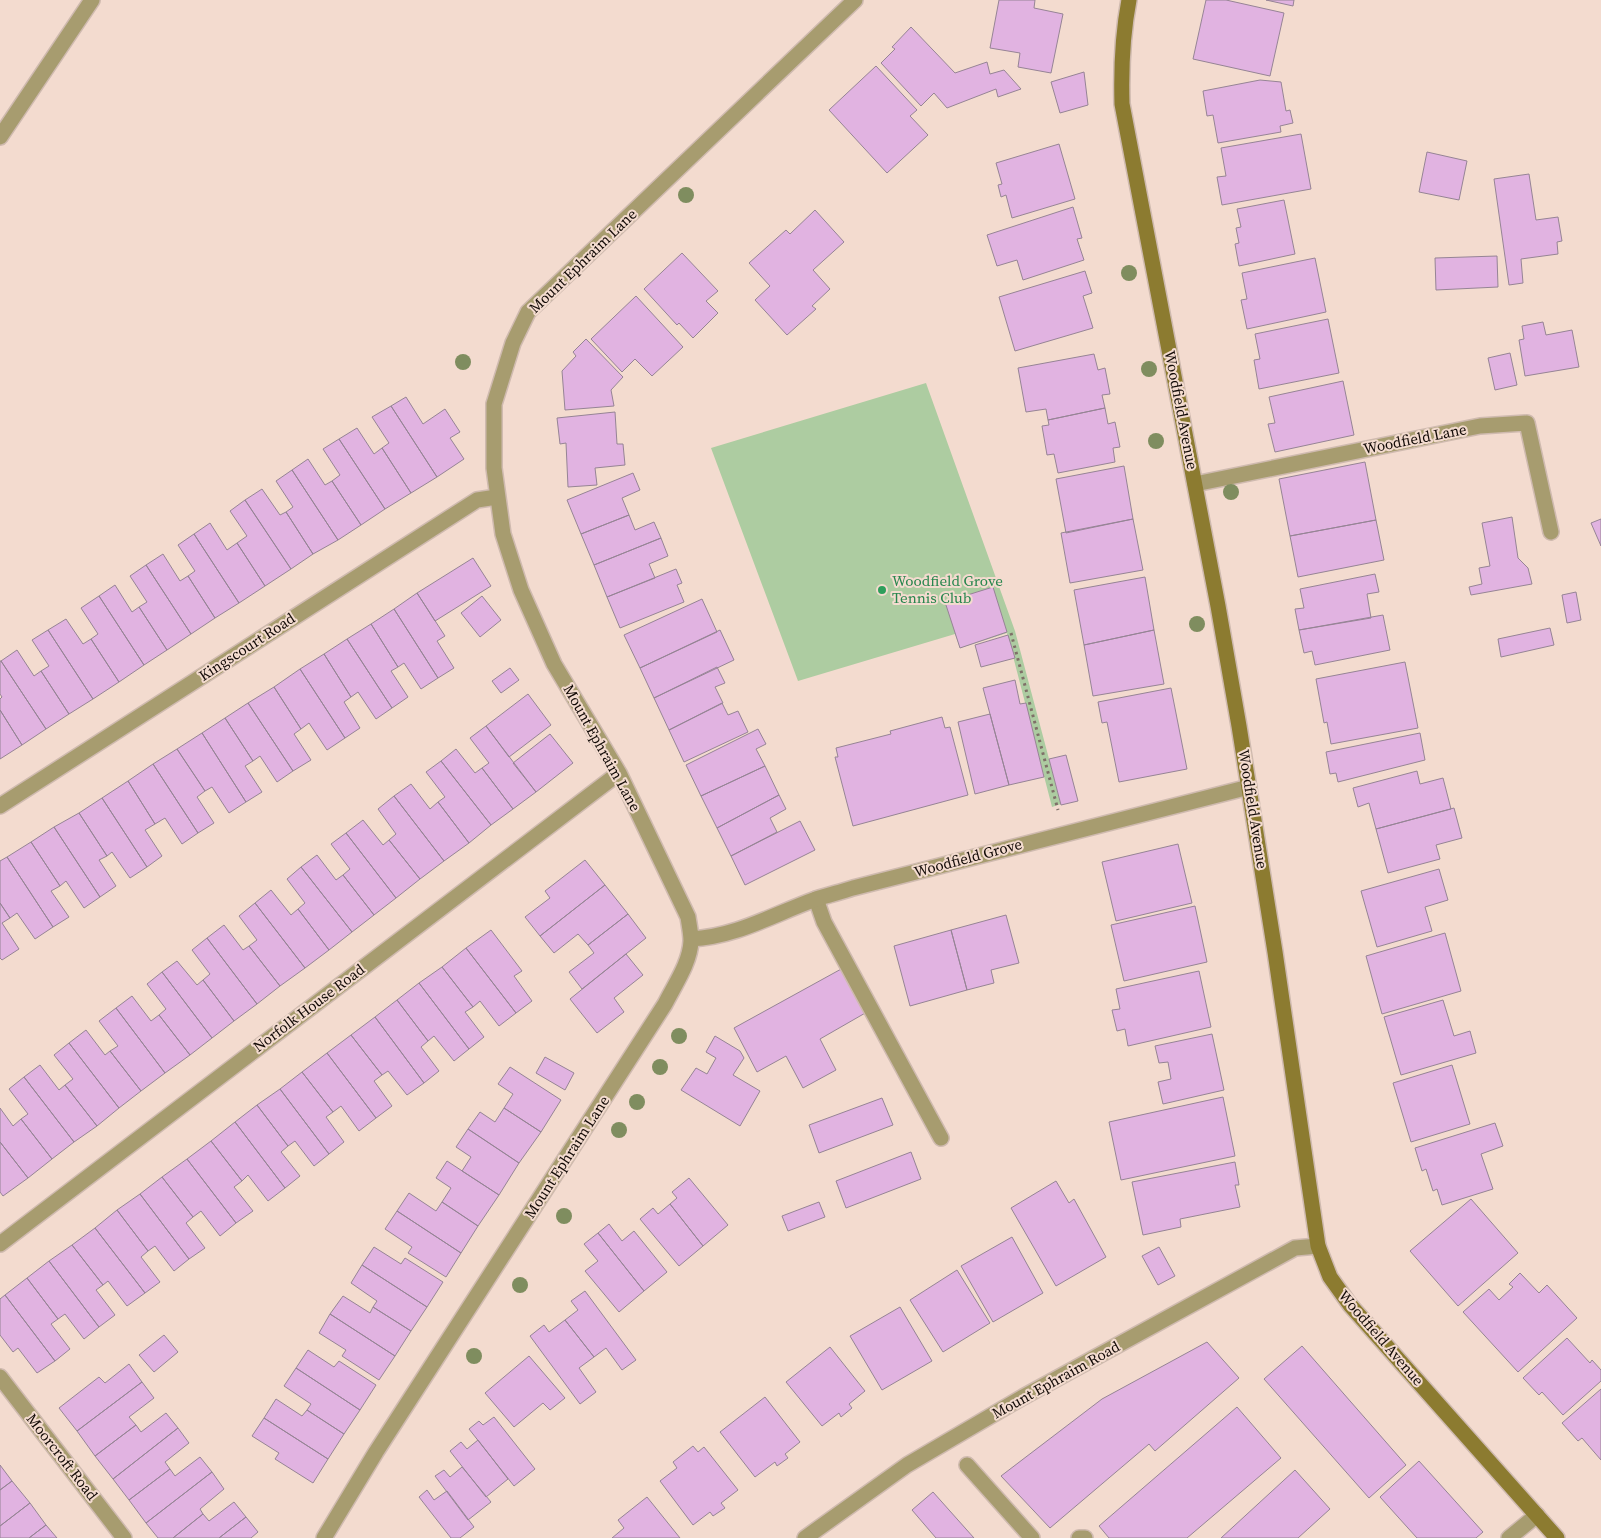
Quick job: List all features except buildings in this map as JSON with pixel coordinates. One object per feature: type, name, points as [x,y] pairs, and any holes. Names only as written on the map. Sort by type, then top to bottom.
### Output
[{"type":"street","points":[[0,137],[92,0]]},
{"type":"street","name":"Mount Ephraim Lane","points":[[324,1538],[382,1444],[665,1004],[686,964],[691,939],[688,917],[619,773],[554,664],[525,598],[503,534],[494,468],[494,404],[513,343],[528,312],[855,0]]},
{"type":"street","name":"Woodfield Avenue","points":[[1129,0],[1121,60],[1122,104],[1220,615],[1275,952],[1318,1246],[1330,1277],[1350,1305],[1557,1538]]},
{"type":"street","name":"Woodfield Lane","points":[[1195,484],[1480,426],[1527,423],[1551,532]]},
{"type":"street","name":"Kingscourt Road","points":[[0,806],[477,500],[497,496]]},
{"type":"street","name":"Norfolk House Road","points":[[0,1244],[619,773]]},
{"type":"street","name":"Woodfield Grove","points":[[691,939],[708,938],[754,926],[816,899],[853,888],[1249,787]]},
{"type":"street","points":[[816,899],[824,922],[941,1138]]},
{"type":"street","name":"Mount Ephraim Road","points":[[805,1538],[840,1511],[907,1465],[1023,1397],[1295,1248],[1318,1246]]},
{"type":"street","name":"Moorcroft Road","points":[[0,1377],[124,1538]]},
{"type":"street","points":[[966,1465],[1032,1538]]},
{"type":"street","points":[[1509,1538],[1537,1515]]},
{"type":"street","points":[[1078,1538],[1085,1538]]},
{"type":"path","points":[[1011,633],[1058,812]]},
{"type":"green space","name":"Woodfield Grove Tennis Club","points":[[926,383],[1015,631],[1061,804],[1052,807],[1007,633],[960,648],[955,634],[798,681],[711,448]]},
{"type":"place","name":"Woodfield Grove Tennis Club","points":[[882,590]]}]
